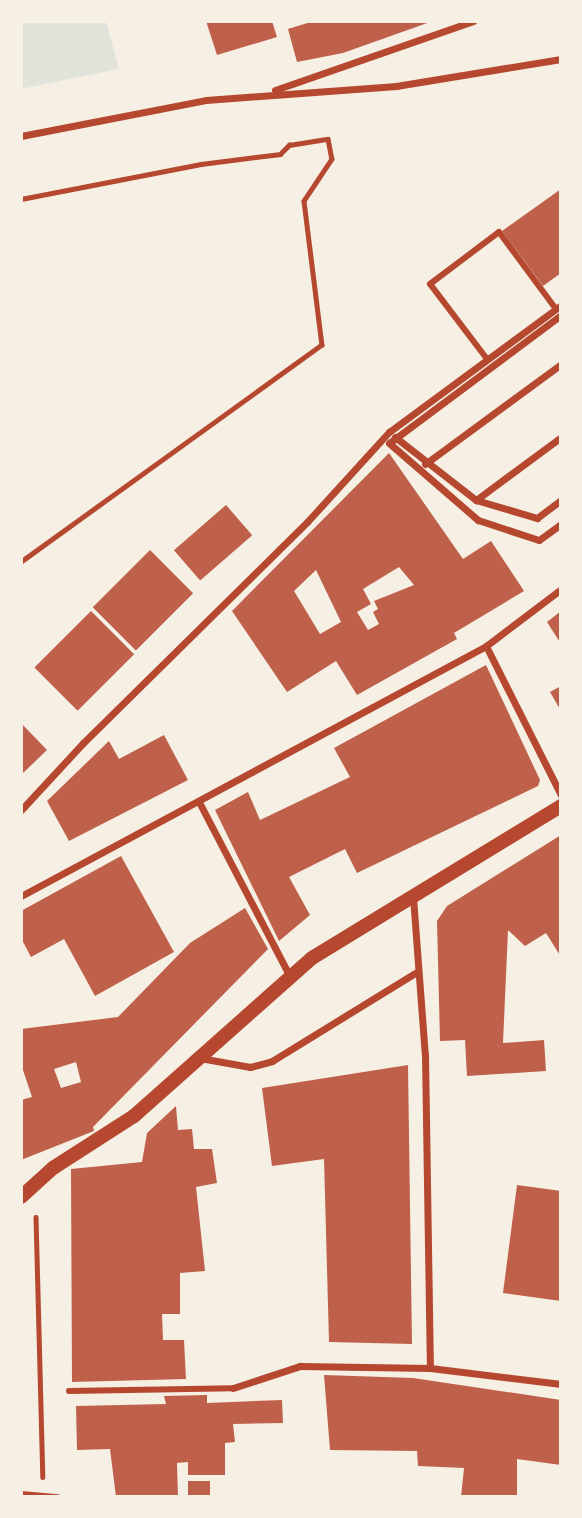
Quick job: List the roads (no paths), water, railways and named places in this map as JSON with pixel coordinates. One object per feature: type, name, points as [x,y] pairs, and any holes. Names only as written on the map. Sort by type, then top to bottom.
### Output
[{"type":"main road","points":[[21,1198],[62,1161],[134,1116],[289,975],[413,892],[561,806]]},
{"type":"street","points":[[268,93],[473,21]]},
{"type":"street","points":[[21,136],[139,111],[268,93],[396,86],[561,59]]},
{"type":"street","points":[[487,359],[430,284],[499,232],[559,310]]},
{"type":"street","points":[[21,810],[82,743],[307,522],[389,432],[487,359],[559,310]]},
{"type":"street","points":[[559,310],[389,443],[478,520],[539,540],[561,524]]},
{"type":"street","points":[[425,464],[561,364]]},
{"type":"street","points":[[389,432],[425,464],[477,500],[537,518],[561,500]]},
{"type":"street","points":[[477,500],[561,437]]},
{"type":"street","points":[[21,896],[486,646],[561,589]]},
{"type":"street","points":[[486,646],[561,795]]},
{"type":"street","points":[[199,802],[289,975]]},
{"type":"street","points":[[413,892],[415,973],[425,1055],[430,1368]]},
{"type":"street","points":[[196,1057],[250,1067],[272,1061],[415,973]]},
{"type":"street","points":[[69,1391],[233,1388],[300,1366],[430,1368],[561,1384]]},
{"type":"street","points":[[21,1494],[56,1497]]}]
